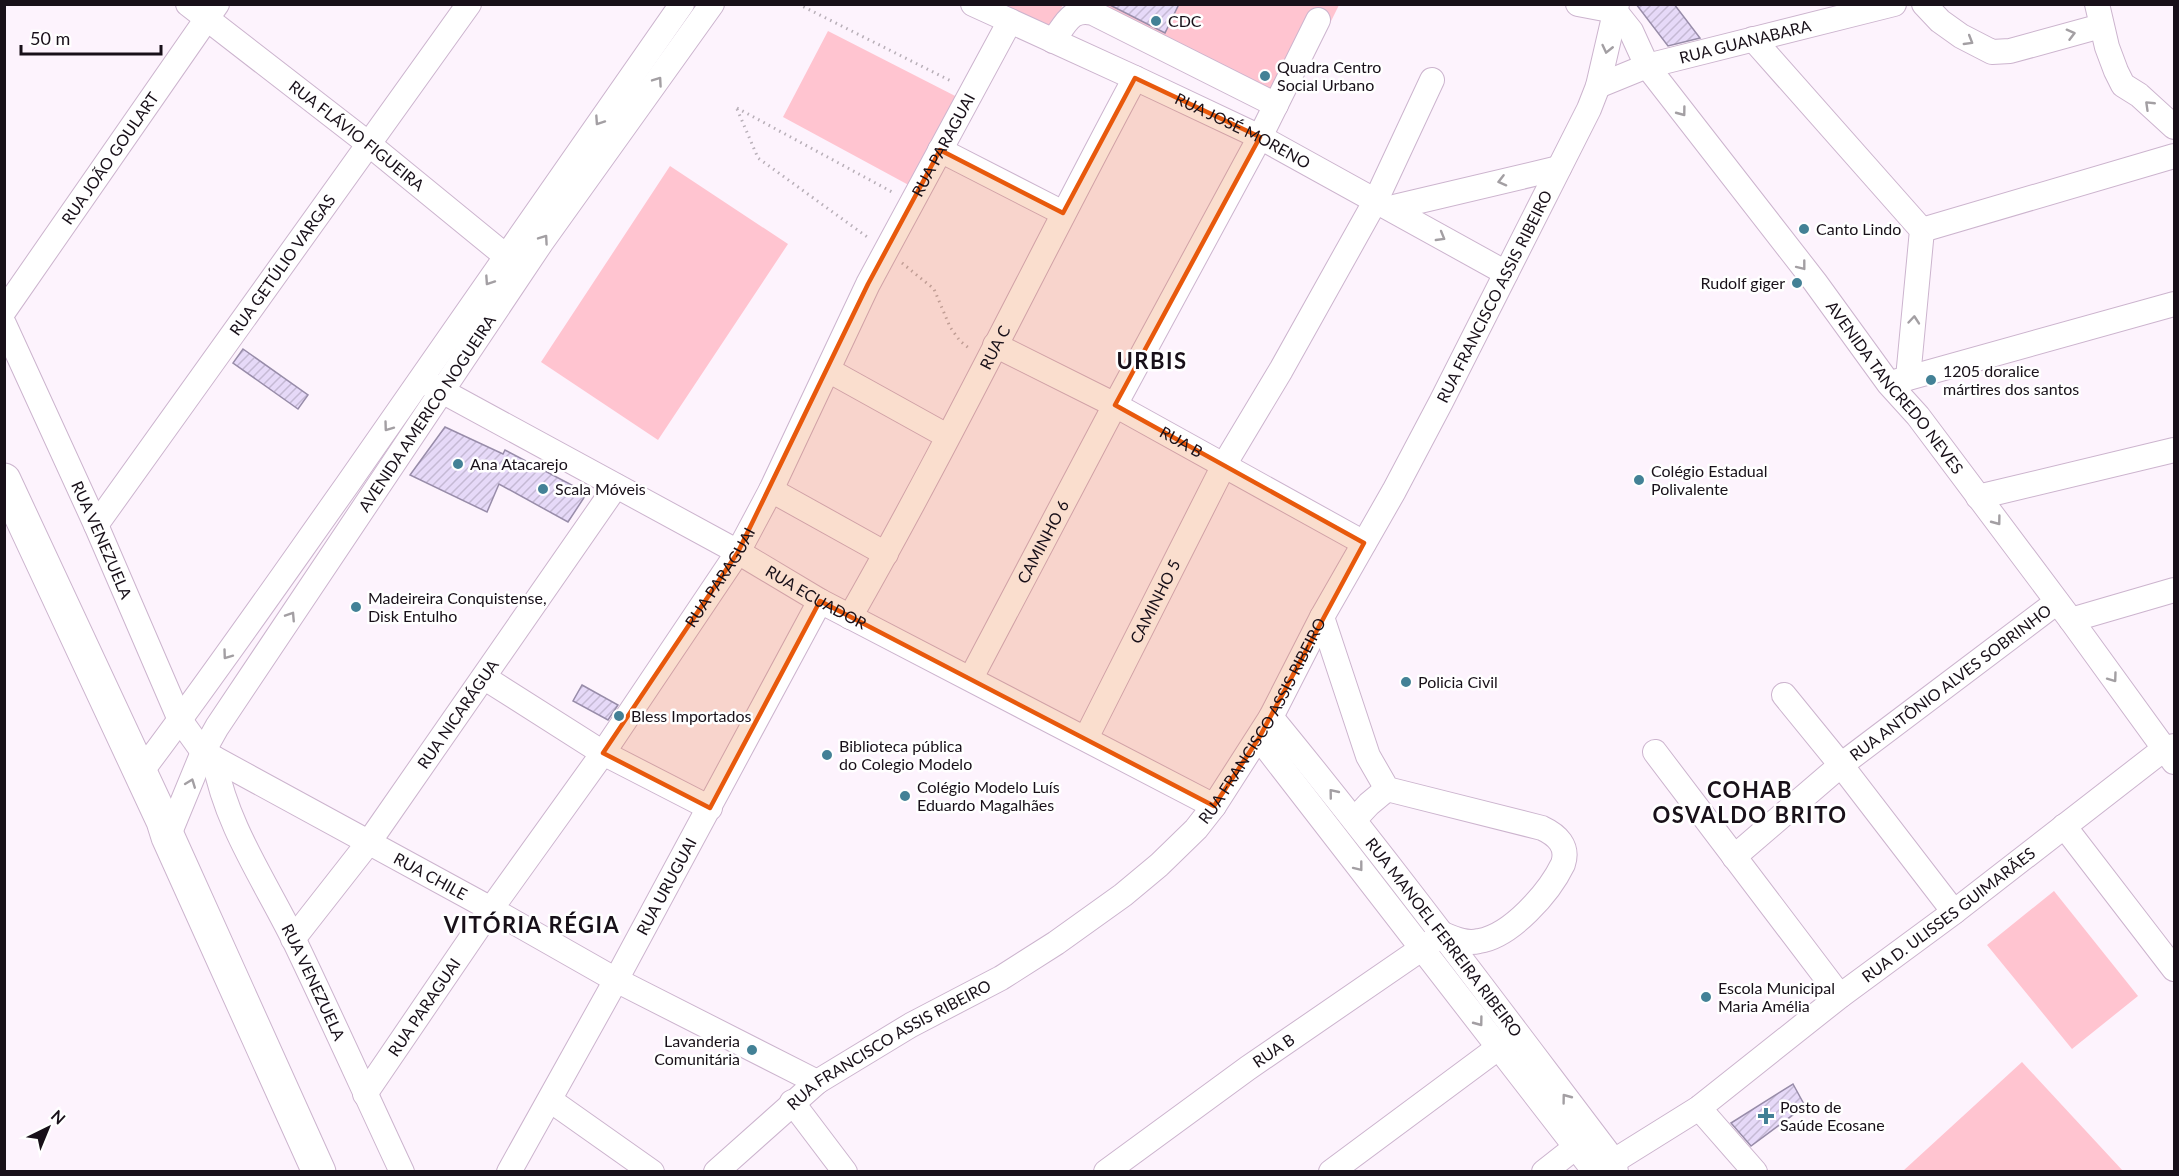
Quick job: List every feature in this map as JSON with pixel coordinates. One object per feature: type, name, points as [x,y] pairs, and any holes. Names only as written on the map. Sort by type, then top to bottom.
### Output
[{"type":"highway","points":[[4,480],[163,820],[168,837],[319,1172]]},
{"type":"street","name":"RUA GETÚLIO VARGAS","points":[[96,525],[469,4]]},
{"type":"street","name":"AVENIDA AMERICO NOGUEIRA","points":[[168,837],[208,755],[217,727],[274,643],[432,386],[515,263],[682,4]]},
{"type":"street","name":"AVENIDA AMERICO NOGUEIRA","points":[[515,263],[541,243],[712,4]]},
{"type":"street","name":"RUA JOSÉ MORENO","points":[[973,4],[1260,137],[1506,273]]},
{"type":"street","points":[[1578,4],[1616,8]]},
{"type":"street","name":"RUA GUANABARA","points":[[1598,86],[1647,66],[1894,4]]},
{"type":"street","points":[[1924,4],[1940,21],[1961,36],[1992,52],[2010,51],[2069,34],[2099,15],[2116,71],[2123,85],[2139,94],[2175,128]]},
{"type":"street","name":"AVENIDA TANCREDO NEVES","points":[[1616,8],[1631,30],[1647,66],[1815,282],[1898,381],[1918,417],[2171,752]]},
{"type":"street","name":"RUA FRANCISCO ASSIS RIBEIRO","points":[[716,1172],[817,1082],[911,1025],[1001,978],[1056,944],[1123,895],[1197,829],[1271,717],[1322,617],[1425,432],[1580,130],[1598,86],[1616,8]]},
{"type":"street","name":"RUA FLÁVIO FIGUEIRA","points":[[204,9],[515,263]]},
{"type":"street","name":"RUA JOÃO GOULART","points":[[4,311],[204,9]]},
{"type":"street","points":[[1053,40],[1076,13],[1082,11],[1093,13],[1276,105]]},
{"type":"street","name":"CAMINHO 6","points":[[971,678],[1260,137],[1318,20]]},
{"type":"street","name":"RUA PARAGUAI","points":[[365,1094],[491,909],[603,753],[738,552],[771,490],[885,250],[1010,21]]},
{"type":"street","points":[[1753,39],[1922,230]]},
{"type":"street","name":"RUA C","points":[[850,617],[886,554],[1135,78]]},
{"type":"street","name":"CAMINHO 5","points":[[1086,738],[1224,465],[1383,204],[1432,80]]},
{"type":"street","points":[[940,150],[1063,213]]},
{"type":"street","points":[[1922,230],[2175,156]]},
{"type":"street","points":[[1383,204],[1559,168]]},
{"type":"street","points":[[1922,230],[1898,381],[2175,304]]},
{"type":"street","name":"RUA VENEZUELA","points":[[4,324],[96,525],[180,720],[208,755],[231,815],[256,869],[293,939],[402,1172]]},
{"type":"street","name":"RUA B","points":[[995,345],[1115,405],[1364,543]]},
{"type":"street","points":[[828,370],[947,436]]},
{"type":"street","name":"AVENIDA AMERICO NOGUEIRA","points":[[141,772],[248,627],[432,386]]},
{"type":"street","name":"RUA ECUADOR","points":[[432,386],[738,552],[820,601],[1214,806]]},
{"type":"street","points":[[1978,497],[2175,450]]},
{"type":"street","name":"RUA NICARÁGUA","points":[[293,939],[369,842],[616,486]]},
{"type":"street","points":[[771,490],[886,554]]},
{"type":"street","points":[[2064,611],[2175,590]]},
{"type":"street","name":"RUA URUGUAI","points":[[509,1172],[616,980],[820,601]]},
{"type":"street","name":"RUA ANTÔNIO ALVES SOBRINHO","points":[[1734,857],[1841,765],[2064,611]]},
{"type":"street","points":[[1322,617],[1368,756],[1387,789],[1542,828],[1552,833],[1563,846],[1565,857],[1559,872],[1536,902],[1513,924],[1490,938],[1478,942],[1460,941],[1443,934]]},
{"type":"street","points":[[248,627],[274,643]]},
{"type":"street","points":[[484,678],[603,753],[710,807]]},
{"type":"street","points":[[1784,695],[1954,912]]},
{"type":"street","name":"RUA MANOEL FERREIRA RIBEIRO","points":[[1271,717],[1355,819],[1443,934],[1508,1041]]},
{"type":"street","name":"RUA MANOEL FERREIRA RIBEIRO","points":[[1259,738],[1423,949],[1508,1041],[1607,1169]]},
{"type":"street","points":[[1655,752],[1840,996]]},
{"type":"street","name":"RUA D. ULISSES GUIMARÃES","points":[[1607,1169],[1699,1108],[1840,996],[1954,912],[2064,826],[2171,752]]},
{"type":"street","name":"RUA CHILE","points":[[208,755],[491,909],[616,980],[817,1082]]},
{"type":"street","points":[[1355,819],[1387,789]]},
{"type":"street","points":[[2064,826],[2175,969]]},
{"type":"street","name":"RUA B","points":[[1106,1172],[1248,1068],[1443,934]]},
{"type":"street","points":[[1331,1172],[1508,1041]]},
{"type":"street","points":[[550,1100],[652,1172]]},
{"type":"street","points":[[792,1102],[845,1172]]},
{"type":"street","points":[[1699,1108],[1755,1172]]},
{"type":"street","points":[[1544,1172],[1584,1141]]},
{"type":"path","points":[[798,4],[956,84]]},
{"type":"path","points":[[894,193],[737,108],[758,158],[885,250],[934,289],[950,327],[960,341],[972,350],[995,345]]},
{"type":"highlighted area","points":[[1135,78],[1260,137],[1115,405],[1364,543],[1259,738],[1214,806],[820,601],[710,808],[603,753],[738,552],[868,284],[940,150],[1063,213]]},
{"type":"shaded area","points":[[966,5],[1063,5],[1042,45]]},
{"type":"shaded area","name":"Quadra Centro Social Urbano","points":[[1086,5],[1339,5],[1290,104]]},
{"type":"shaded area","points":[[828,31],[965,101],[916,189],[783,117]]},
{"type":"shaded area","points":[[670,166],[788,244],[658,440],[541,362]]},
{"type":"shaded area","points":[[2054,891],[2138,996],[2072,1049],[1987,945]]},
{"type":"shaded area","points":[[2022,1062],[2123,1171],[1903,1171]]},
{"type":"building","name":"CDC","points":[[1108,4],[1179,4],[1165,33]]},
{"type":"building","points":[[1636,4],[1674,4],[1700,38],[1668,46]]},
{"type":"building","points":[[243,349],[308,395],[298,409],[233,363]]},
{"type":"building","points":[[445,427],[503,454],[505,450],[587,493],[568,522],[499,484],[487,512],[410,475]]},
{"type":"building","points":[[582,685],[618,705],[608,720],[573,701]]},
{"type":"building","name":"Posto de Saúde Ecosane","points":[[1793,1084],[1805,1106],[1751,1146],[1731,1123]]},
{"type":"place","name":"CDC","points":[[1156,21]]},
{"type":"place","name":"Quadra Centro Social Urbano","points":[[1265,76]]},
{"type":"place","name":"Canto Lindo","points":[[1804,229]]},
{"type":"place","name":"Rudolf giger","points":[[1797,283]]},
{"type":"place","name":"1205 doralice mártires dos santos","points":[[1931,380]]},
{"type":"place","name":"Ana Atacarejo","points":[[458,464]]},
{"type":"place","name":"Colégio Estadual Polivalente","points":[[1639,480]]},
{"type":"place","name":"Scala Móveis","points":[[543,489]]},
{"type":"place","name":"Madeireira Conquistense, Disk Entulho","points":[[356,607]]},
{"type":"place","name":"Policia Civil","points":[[1406,682]]},
{"type":"place","name":"Bless Importados","points":[[619,716]]},
{"type":"place","name":"Biblioteca pública do Colegio Modelo","points":[[827,755]]},
{"type":"place","name":"Colégio Modelo Luís Eduardo Magalhães","points":[[905,796]]},
{"type":"place","name":"Escola Municipal Maria Amélia","points":[[1706,997]]},
{"type":"place","name":"Lavanderia Comunitária","points":[[752,1050]]},
{"type":"place","name":"Posto de Saúde Ecosane","points":[[1766,1116]]},
{"type":"district","name":"URBIS","points":[[1152,361]]},
{"type":"district","name":"COHAB OSVALDO BRITO","points":[[1750,802]]},
{"type":"district","name":"VITÓRIA RÉGIA","points":[[532,925]]}]
